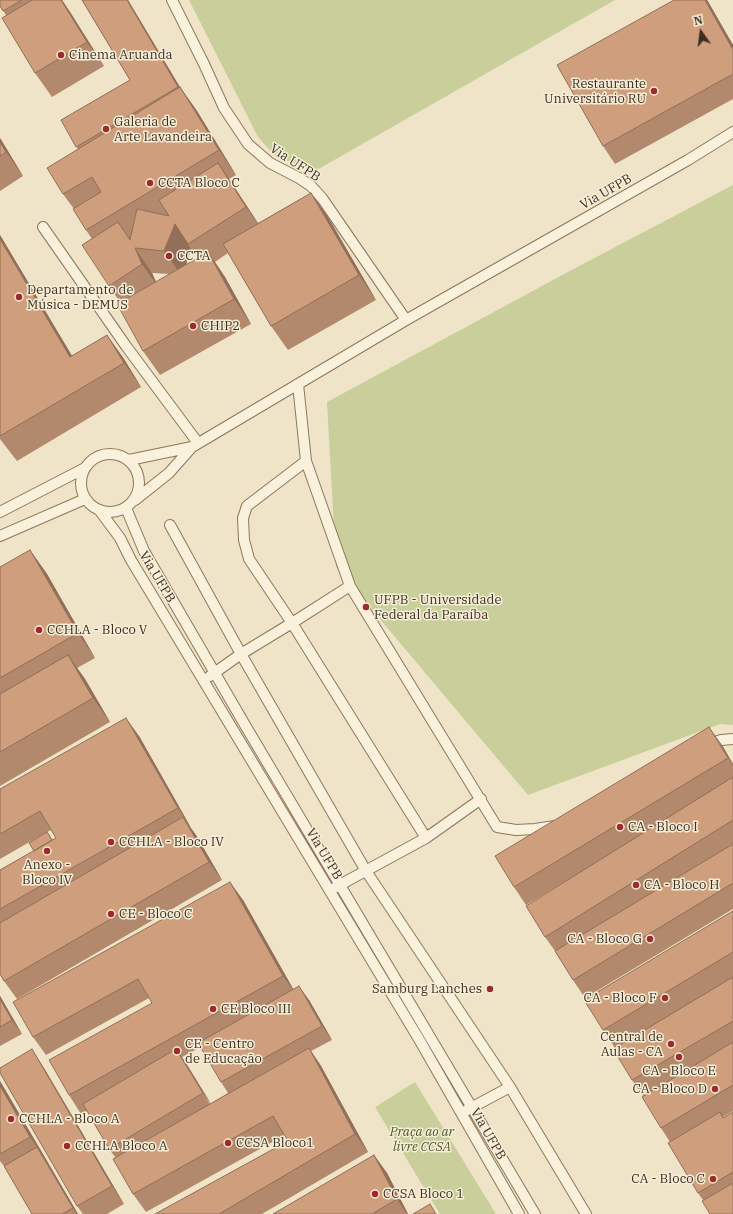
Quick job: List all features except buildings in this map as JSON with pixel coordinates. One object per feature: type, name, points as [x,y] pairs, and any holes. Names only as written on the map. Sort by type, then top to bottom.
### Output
[{"type":"lane","name":"Via UFPB","points":[[172,0],[224,108],[248,144],[270,163],[312,186],[322,198],[406,320]]},
{"type":"lane","name":"Via UFPB","points":[[85,499],[92,507],[100,511],[114,513],[126,508],[169,473],[195,445],[406,320],[655,179],[733,132]]},
{"type":"lane","points":[[43,227],[195,445]]},
{"type":"lane","points":[[298,384],[306,461],[350,586],[497,827],[516,830],[535,830],[560,825],[567,821]]},
{"type":"lane","name":"Via UFPB","points":[[0,512],[85,468],[93,459],[105,454],[118,455],[129,460],[195,445]]},
{"type":"lane","points":[[129,460],[136,469],[140,479],[139,490],[135,500]]},
{"type":"lane","points":[[306,461],[246,506],[243,518],[244,540],[249,558],[292,623],[426,838]]},
{"type":"lane","points":[[0,536],[85,499],[81,489],[81,478],[85,468]]},
{"type":"lane","name":"Via UFPB","points":[[126,508],[144,551],[535,1214]]},
{"type":"lane","name":"Via UFPB","points":[[100,511],[120,538],[131,560],[420,1040],[519,1214]]},
{"type":"lane","points":[[170,524],[241,654],[366,871],[510,1088],[586,1214]]},
{"type":"lane","points":[[204,679],[241,654],[350,586]]},
{"type":"lane","points":[[699,748],[721,740],[733,739]]},
{"type":"lane","points":[[331,891],[340,884],[426,838],[480,799]]},
{"type":"lane","points":[[462,1113],[510,1088]]},
{"type":"green space","points":[[189,0],[615,0],[315,171],[276,157],[258,137]]},
{"type":"green space","points":[[733,185],[733,725],[720,724],[528,795],[336,567],[327,402]]},
{"type":"green space","name":"Praça ao ar livre CCSA","points":[[415,1082],[496,1214],[440,1214],[375,1107]]},
{"type":"place","name":"Cinema Aruanda","points":[[61,55]]},
{"type":"place","name":"Restaurante Universitário RU","points":[[654,91]]},
{"type":"place","name":"Galeria de Arte Lavandeira","points":[[106,129]]},
{"type":"place","name":"CCTA Bloco C","points":[[150,183]]},
{"type":"place","name":"CCTA","points":[[169,256]]},
{"type":"place","name":"Departamento de Música - DEMUS","points":[[19,297]]},
{"type":"place","name":"CHIP2","points":[[193,326]]},
{"type":"place","name":"UFPB - Universidade Federal da Paraíba","points":[[366,607]]},
{"type":"place","name":"CCHLA - Bloco V","points":[[39,630]]},
{"type":"place","name":"CA - Bloco I","points":[[620,827]]},
{"type":"place","name":"CCHLA - Bloco IV","points":[[111,842]]},
{"type":"place","name":"Anexo - Bloco IV","points":[[47,851]]},
{"type":"place","name":"CA - Bloco H","points":[[636,885]]},
{"type":"place","name":"CE - Bloco C","points":[[111,914]]},
{"type":"place","name":"CA - Bloco G","points":[[650,939]]},
{"type":"place","name":"Samburg Lanches","points":[[490,989]]},
{"type":"place","name":"CA - Bloco F","points":[[665,998]]},
{"type":"place","name":"CE Bloco III","points":[[213,1009]]},
{"type":"place","name":"Central de Aulas - CA","points":[[671,1044]]},
{"type":"place","name":"CE - Centro de Educação","points":[[177,1051]]},
{"type":"place","name":"CA - Bloco E","points":[[679,1057]]},
{"type":"place","name":"CA - Bloco D","points":[[715,1089]]},
{"type":"place","name":"CCHLA - Bloco A","points":[[11,1119]]},
{"type":"place","name":"CCSA Bloco1","points":[[228,1143]]},
{"type":"place","name":"CCHLA Bloco A","points":[[67,1146]]},
{"type":"place","name":"CA - Bloco C","points":[[713,1179]]},
{"type":"place","name":"CCSA Bloco 1","points":[[375,1194]]}]
